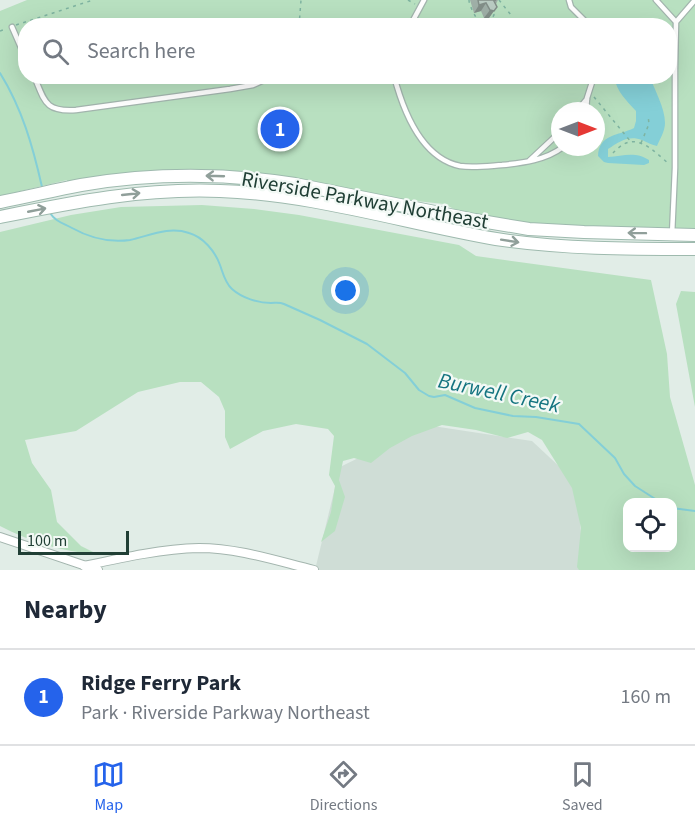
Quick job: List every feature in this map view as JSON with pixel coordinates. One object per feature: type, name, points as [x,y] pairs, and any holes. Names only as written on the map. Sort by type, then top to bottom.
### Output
[{"type":"main road","name":"Riverside Parkway Northeast","points":[[0,202],[69,188],[134,179],[173,176],[241,177],[295,184],[505,225],[548,230],[695,235]]},
{"type":"main road","name":"Riverside Parkway Northeast","points":[[1,217],[112,196],[166,191],[220,191],[312,202],[459,232],[535,244],[589,248],[695,249]]},
{"type":"street","points":[[0,537],[98,570]]},
{"type":"street","points":[[84,566],[142,555],[200,549],[238,552],[314,570]]},
{"type":"lane","points":[[414,18],[424,0]]},
{"type":"lane","points":[[569,0],[571,7],[582,18]]},
{"type":"lane","points":[[656,0],[672,18]]},
{"type":"lane","points":[[677,21],[694,0]]},
{"type":"lane","points":[[12,27],[18,40]]},
{"type":"lane","points":[[37,84],[47,104],[59,111],[253,84]]},
{"type":"lane","points":[[397,84],[408,115],[424,143],[436,155],[459,166],[493,166],[529,161],[551,154]]},
{"type":"lane","points":[[584,102],[592,84]]},
{"type":"lane","points":[[672,249],[675,84]]},
{"type":"lane","points":[[587,98],[587,102]]},
{"type":"lane","points":[[529,161],[551,140]]},
{"type":"lane","points":[[459,232],[462,217]]},
{"type":"path","points":[[39,18],[93,0]]},
{"type":"path","points":[[300,18],[301,0]]},
{"type":"path","points":[[408,0],[420,6]]},
{"type":"path","points":[[469,0],[469,5],[477,18]]},
{"type":"path","points":[[496,5],[498,0],[511,18]]},
{"type":"path","points":[[492,18],[493,8]]},
{"type":"path","points":[[0,31],[18,25]]},
{"type":"path","points":[[590,92],[631,142]]},
{"type":"path","points":[[640,143],[649,124],[648,115]]},
{"type":"path","points":[[613,153],[622,144],[640,143],[675,168]]},
{"type":"shaded area","points":[[426,425],[532,441],[577,483],[584,570],[315,570],[340,467]]},
{"type":"green space","points":[[27,0],[695,0],[695,230],[555,226],[518,222],[456,210],[444,204],[398,199],[289,178],[67,184],[67,180],[0,196],[0,11]]},
{"type":"green space","points":[[202,205],[254,209],[299,215],[459,245],[476,256],[651,280],[667,354],[670,397],[695,485],[695,570],[579,570],[577,567],[581,528],[572,488],[542,440],[528,432],[507,438],[442,425],[412,436],[390,448],[371,463],[354,458],[343,461],[339,480],[345,497],[335,531],[321,542],[331,512],[335,486],[329,475],[334,436],[328,429],[296,424],[263,431],[230,449],[225,437],[225,411],[219,397],[201,382],[180,382],[138,392],[76,431],[25,440],[32,463],[51,490],[57,522],[81,546],[97,554],[47,545],[0,526],[0,232],[71,215],[121,207]]},
{"type":"green space","points":[[681,291],[695,292],[695,407],[676,304]]},
{"type":"water","points":[[616,84],[653,84],[662,106],[665,126],[657,146],[633,138],[621,141],[608,149],[608,157],[629,155],[644,157],[649,160],[649,163],[644,165],[608,163],[598,156],[605,156],[605,141],[634,128],[636,111]]},
{"type":"building","points":[[478,0],[496,0],[494,1],[497,7],[494,11],[490,10],[486,3],[479,5]]},
{"type":"waterway","name":"Burwell Creek","points":[[0,73],[15,100],[26,128],[42,187]]},
{"type":"waterway","name":"Burwell Creek","points":[[50,213],[57,220],[79,232],[107,240],[130,240],[159,232],[174,231],[194,235],[212,250],[224,278],[240,295],[261,302],[284,304],[367,344],[405,373],[419,390],[429,396],[445,395],[475,408],[513,416],[579,424],[615,458],[624,474],[635,486],[654,498]]},
{"type":"waterway","name":"Burwell Creek","points":[[677,509],[695,511]]},
{"type":"place","name":"Ridge Ferry Park","points":[[280,129]]}]
